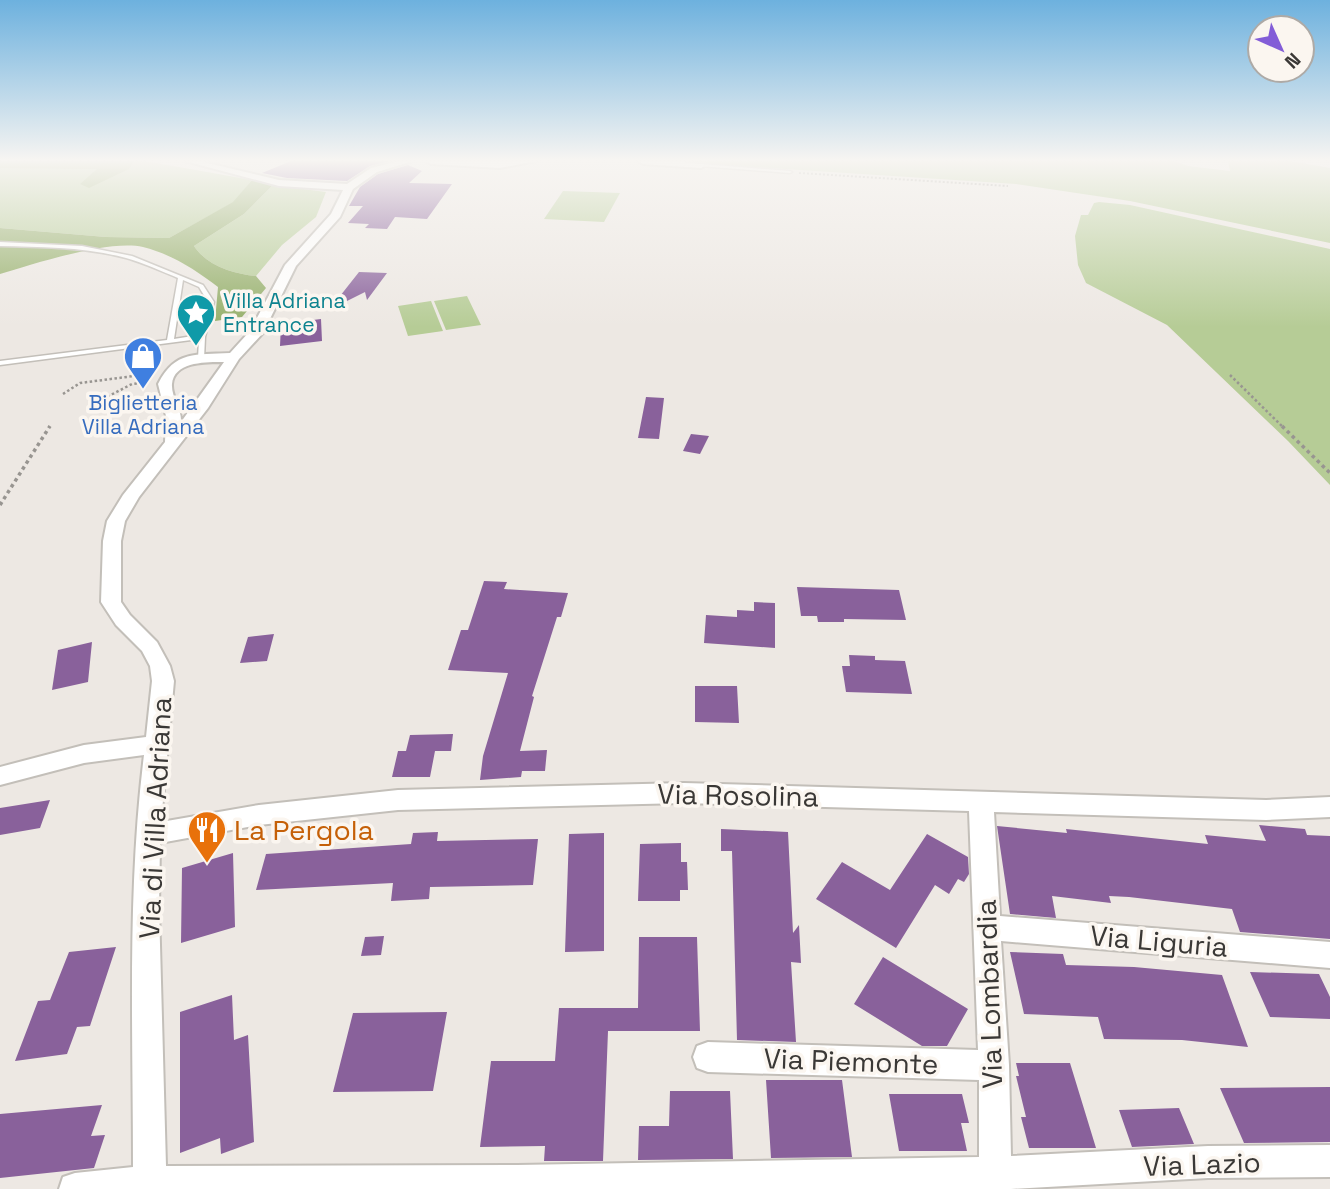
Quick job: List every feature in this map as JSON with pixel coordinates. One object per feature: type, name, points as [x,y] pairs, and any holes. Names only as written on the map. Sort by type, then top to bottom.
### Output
[{"type":"street","name":"Via di Villa Adriana","points":[[150,1186],[146,908],[148,835],[162,707],[162,673],[150,647],[113,606],[110,576],[116,521],[131,495],[209,396],[234,357],[256,333],[291,265],[335,216]]},
{"type":"street","points":[[172,441],[174,416],[165,382],[173,368],[183,362],[234,357]]},
{"type":"street","points":[[170,403],[209,396]]},
{"type":"street","points":[[0,776],[76,755],[156,744]]},
{"type":"street","name":"Via Rosolina","points":[[148,835],[288,811],[412,799],[684,793],[1266,810],[1330,807]]},
{"type":"street","name":"Via Lombardia","points":[[981,800],[994,1065],[995,1181]]},
{"type":"street","name":"Via Liguria","points":[[987,927],[1330,955]]},
{"type":"street","name":"Via Piemonte","points":[[708,1057],[994,1065]]},
{"type":"street","name":"Via Lazio","points":[[150,1186],[503,1181],[995,1181],[1208,1162],[1330,1161]]},
{"type":"street","points":[[75,1189],[150,1186]]},
{"type":"lane","points":[[0,244],[69,246],[131,257],[201,286],[211,302],[202,337],[201,359]]},
{"type":"lane","points":[[170,340],[181,277]]},
{"type":"lane","points":[[0,363],[202,337]]},
{"type":"path","points":[[103,399],[132,384],[145,350]]},
{"type":"path","points":[[1230,375],[1330,473]]},
{"type":"path","points":[[63,394],[80,383],[134,376]]},
{"type":"path","points":[[0,505],[50,426]]},
{"type":"green space","points":[[0,216],[208,216],[169,238],[106,237],[0,228]]},
{"type":"green space","points":[[207,216],[240,216],[194,246],[214,264],[230,271],[256,276],[266,288],[242,317],[215,321],[218,287],[183,263],[143,247],[128,245],[92,249],[0,274],[0,228],[106,237],[169,238]]},
{"type":"green space","points":[[240,216],[316,216],[282,245],[256,276],[222,268],[206,259],[194,246]]},
{"type":"green space","points":[[546,216],[607,216],[604,222],[544,219]]},
{"type":"green space","points":[[1081,216],[1182,216],[1330,249],[1330,485],[1167,325],[1086,283],[1078,265],[1075,236]]},
{"type":"green space","points":[[1204,216],[1330,216],[1330,243]]},
{"type":"green space","points":[[467,296],[481,325],[446,330],[434,301]]},
{"type":"green space","points":[[431,301],[443,331],[408,336],[398,306]]},
{"type":"building","points":[[354,216],[429,216],[427,219],[395,217],[387,229],[365,228],[369,224],[348,223]]},
{"type":"building","points":[[359,272],[387,273],[367,300],[365,292],[329,310]]},
{"type":"building","points":[[321,319],[322,341],[280,346],[281,324]]},
{"type":"building","points":[[646,397],[664,398],[659,439],[638,438]]},
{"type":"building","points":[[691,434],[709,436],[700,454],[683,451]]},
{"type":"building","points":[[484,581],[507,582],[504,589],[568,593],[561,617],[557,617],[532,696],[534,697],[520,751],[547,750],[545,771],[522,771],[521,777],[480,780],[483,756],[508,673],[448,670],[461,630],[468,630]]},
{"type":"building","points":[[797,587],[899,590],[906,620],[844,619],[844,622],[818,622],[817,616],[801,616]]},
{"type":"building","points":[[754,602],[775,603],[775,648],[704,643],[706,615],[737,617],[737,610],[754,611]]},
{"type":"building","points":[[274,634],[267,661],[240,663],[248,637]]},
{"type":"building","points":[[92,642],[88,682],[52,690],[58,650]]},
{"type":"building","points":[[849,655],[875,656],[875,660],[905,661],[912,694],[846,692],[842,666],[850,666]]},
{"type":"building","points":[[695,686],[737,686],[739,723],[695,722]]},
{"type":"building","points":[[453,734],[451,751],[435,751],[430,777],[392,777],[398,751],[406,751],[410,735]]},
{"type":"building","points":[[50,800],[40,828],[0,835],[0,808]]},
{"type":"building","points":[[1259,825],[1305,829],[1307,835],[1330,836],[1330,939],[1240,932],[1232,909],[1129,897],[1109,896],[1111,903],[1052,896],[1056,918],[1010,914],[997,826],[1067,833],[1066,829],[1208,844],[1205,835],[1266,841]]},
{"type":"building","points":[[721,829],[788,832],[793,933],[799,925],[801,963],[791,962],[796,1042],[737,1040],[732,851],[721,851]]},
{"type":"building","points":[[438,832],[437,841],[538,839],[533,885],[430,887],[429,899],[391,901],[393,883],[256,890],[266,854],[411,844],[413,833]]},
{"type":"building","points":[[604,833],[604,951],[565,952],[569,834]]},
{"type":"building","points":[[927,834],[968,857],[969,874],[964,882],[958,879],[949,894],[935,885],[896,948],[816,899],[842,862],[890,890]]},
{"type":"building","points":[[681,843],[681,862],[687,862],[688,890],[680,890],[680,901],[638,901],[640,844]]},
{"type":"building","points":[[233,853],[235,927],[181,943],[182,868]]},
{"type":"building","points":[[384,936],[381,955],[361,956],[365,937]]},
{"type":"building","points":[[639,937],[697,937],[700,1031],[608,1031],[603,1161],[544,1161],[545,1146],[480,1147],[491,1061],[555,1061],[559,1008],[638,1008]]},
{"type":"building","points":[[116,947],[90,1026],[77,1027],[67,1054],[15,1061],[38,1001],[50,1000],[69,952]]},
{"type":"building","points":[[1010,952],[1063,954],[1066,965],[1134,967],[1222,975],[1248,1047],[1182,1040],[1104,1039],[1098,1017],[1024,1014]]},
{"type":"building","points":[[883,957],[968,1009],[947,1046],[922,1046],[854,1004]]},
{"type":"building","points":[[1250,972],[1319,974],[1330,997],[1330,1019],[1270,1017]]},
{"type":"building","points":[[232,995],[234,1040],[248,1035],[254,1142],[221,1154],[220,1138],[180,1153],[180,1012]]},
{"type":"building","points":[[447,1012],[433,1091],[333,1092],[353,1013]]},
{"type":"building","points":[[1016,1063],[1070,1063],[1096,1148],[1029,1148],[1021,1117],[1026,1117],[1016,1076],[1019,1076]]},
{"type":"building","points":[[766,1080],[842,1080],[852,1157],[771,1158]]},
{"type":"building","points":[[1330,1087],[1330,1142],[1244,1143],[1220,1088]]},
{"type":"building","points":[[670,1091],[730,1091],[733,1159],[638,1160],[639,1126],[669,1126]]},
{"type":"building","points":[[889,1094],[962,1094],[969,1123],[961,1123],[967,1151],[899,1151]]},
{"type":"building","points":[[102,1105],[91,1136],[105,1135],[94,1168],[0,1178],[0,1114]]},
{"type":"building","points":[[1179,1108],[1194,1144],[1132,1147],[1119,1110]]},
{"type":"place","name":"Villa Adriana Entrance","points":[[196,347]]},
{"type":"place","name":"Biglietteria Villa Adriana","points":[[143,390]]},
{"type":"place","name":"La Pergola","points":[[207,864]]}]
